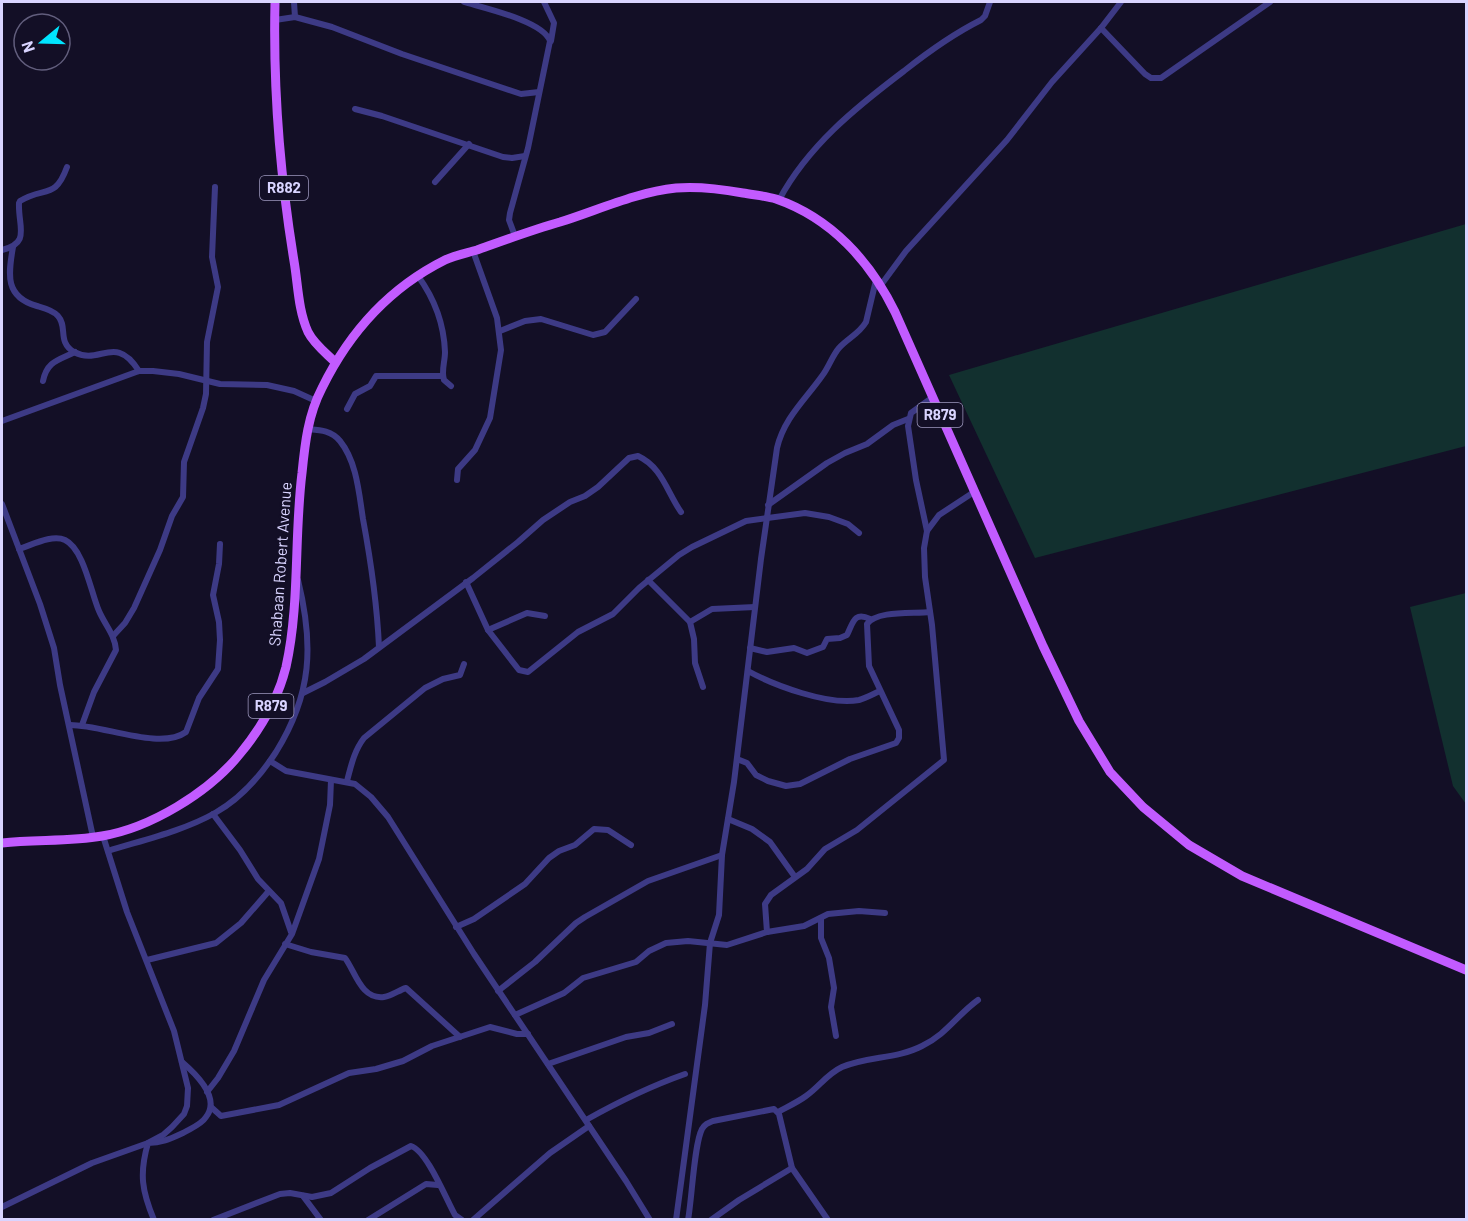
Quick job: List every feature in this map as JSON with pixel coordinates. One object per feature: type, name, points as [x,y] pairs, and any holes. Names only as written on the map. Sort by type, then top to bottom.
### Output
[{"type":"main road","name":"R882","points":[[275,2],[276,116],[303,319],[309,334],[335,362]]},
{"type":"main road","name":"R879","points":[[335,362],[368,317],[408,282],[447,259],[629,199],[674,188],[714,187],[778,200],[804,212],[830,228],[855,250],[879,282],[895,312],[1043,646],[1079,721],[1110,772],[1143,807],[1189,845],[1242,876],[1467,970]]},
{"type":"main road","name":"Shabaan Robert Avenue","points":[[2,843],[98,836],[124,830],[162,814],[197,795],[225,771],[240,754],[270,709],[285,668],[292,627],[299,495],[307,429],[320,391],[335,362]]},
{"type":"street","points":[[294,2],[295,17]]},
{"type":"street","points":[[464,2],[531,24],[545,31],[550,41]]},
{"type":"street","points":[[515,236],[509,220],[510,213],[547,63],[554,23],[544,2]]},
{"type":"street","points":[[778,200],[798,168],[849,113],[925,55],[981,20],[990,2]]},
{"type":"street","points":[[676,1220],[705,1005],[710,943],[718,915],[722,855],[737,759],[766,517],[781,432],[789,417],[829,367],[838,350],[863,327],[869,313],[870,300],[879,282],[1007,140],[1052,82],[1101,28],[1121,2]]},
{"type":"street","points":[[1101,28],[1145,74],[1151,78],[1161,78],[1270,2]]},
{"type":"street","points":[[275,20],[295,17],[332,27],[402,54],[521,94],[529,99],[536,108]]},
{"type":"street","points":[[521,94],[539,92]]},
{"type":"street","points":[[355,109],[503,156],[512,158],[525,156]]},
{"type":"street","points":[[435,182],[469,144]]},
{"type":"street","points":[[67,167],[62,182],[57,187],[20,201],[20,239],[13,247],[9,268],[12,288],[25,302],[58,315],[66,344],[75,352],[81,354],[114,351],[121,353],[133,362],[139,371]]},
{"type":"street","points":[[113,636],[125,624],[134,608],[160,550],[172,516],[183,497],[184,462],[203,408],[207,342],[218,288],[212,258],[215,187]]},
{"type":"street","points":[[2,250],[13,247]]},
{"type":"street","points":[[457,480],[458,469],[475,450],[490,418],[501,350],[497,318],[473,251]]},
{"type":"street","points":[[418,276],[435,305],[442,325],[445,354],[443,376],[451,386]]},
{"type":"street","points":[[500,331],[525,321],[541,319],[593,335],[600,334],[605,332],[636,299]]},
{"type":"street","points":[[43,381],[48,367],[75,352]]},
{"type":"street","points":[[2,421],[139,371],[179,374],[220,384],[267,385],[294,391],[316,401]]},
{"type":"street","points":[[347,409],[355,394],[370,386],[374,377],[380,375],[443,376]]},
{"type":"street","points":[[768,504],[827,463],[867,444],[893,425],[908,419],[915,409],[933,397]]},
{"type":"street","points":[[767,932],[767,900],[807,870],[825,849],[857,830],[944,759],[924,567],[927,531],[916,480],[908,419]]},
{"type":"street","points":[[307,429],[321,430],[332,434],[340,441],[356,478],[373,574],[379,647]]},
{"type":"street","points":[[303,693],[348,670],[466,582],[543,520],[598,487],[629,458],[638,456],[651,462],[659,471],[681,512]]},
{"type":"street","points":[[927,531],[939,515],[974,492]]},
{"type":"street","points":[[2,504],[54,648],[69,725],[98,836],[108,851],[127,912],[167,1010],[188,1088],[184,1114],[163,1135],[92,1163],[2,1207]]},
{"type":"street","points":[[466,582],[488,630],[509,654],[519,670],[528,672],[578,632],[613,614],[648,580],[692,547],[746,520],[800,513],[814,514],[848,525],[859,533]]},
{"type":"street","points":[[19,549],[56,538],[67,541],[83,565],[100,613],[113,636],[116,650],[94,692],[82,725]]},
{"type":"street","points":[[69,725],[82,725],[170,740],[186,732],[199,698],[218,669],[219,622],[213,594],[220,544]]},
{"type":"street","points":[[108,851],[213,814],[249,786],[270,761],[291,728],[303,693],[308,648],[303,599],[296,572]]},
{"type":"street","points":[[648,580],[690,622],[694,639],[694,659],[703,687]]},
{"type":"street","points":[[690,622],[712,609],[755,607]]},
{"type":"street","points":[[488,630],[527,613],[534,612],[545,616]]},
{"type":"street","points":[[750,648],[767,652],[794,648],[807,653],[822,648],[826,639],[847,635],[857,616],[870,619],[880,616],[930,612]]},
{"type":"street","points":[[737,759],[747,763],[756,775],[786,786],[810,781],[828,769],[850,759],[896,743],[899,738],[898,730],[870,671],[866,631],[870,619]]},
{"type":"street","points":[[347,782],[353,758],[364,738],[425,688],[443,679],[460,675],[464,664]]},
{"type":"street","points":[[748,671],[785,689],[844,701],[859,700],[880,691]]},
{"type":"street","points":[[270,761],[285,771],[347,782],[364,790],[388,818],[456,927],[588,1123],[650,1220]]},
{"type":"street","points":[[207,1092],[219,1078],[234,1051],[258,994],[292,933],[319,859],[330,806],[331,780]]},
{"type":"street","points":[[213,814],[268,892],[281,903],[292,933]]},
{"type":"street","points":[[728,819],[752,829],[770,842],[795,877]]},
{"type":"street","points":[[456,927],[474,918],[525,884],[549,858],[575,845],[594,829],[609,830],[631,845]]},
{"type":"street","points":[[498,991],[536,962],[585,917],[648,882],[722,855]]},
{"type":"street","points":[[147,960],[216,943],[241,923],[268,892]]},
{"type":"street","points":[[515,1015],[564,993],[583,978],[636,962],[649,951],[666,943],[688,941],[727,945],[767,932],[804,926],[842,912],[885,913]]},
{"type":"street","points":[[821,918],[821,938],[829,958],[834,988],[831,1010],[836,1036]]},
{"type":"street","points":[[285,944],[345,958],[356,981],[376,996],[386,996],[406,988],[460,1037]]},
{"type":"street","points":[[778,1112],[807,1096],[824,1079],[842,1067],[920,1047],[951,1027],[965,1009],[978,1000]]},
{"type":"street","points":[[548,1064],[672,1024]]},
{"type":"street","points":[[147,1143],[170,1140],[202,1121],[279,1104],[349,1073],[376,1069],[403,1061],[432,1046],[490,1027],[517,1034],[528,1034]]},
{"type":"street","points":[[182,1062],[197,1077],[207,1092],[211,1107],[221,1116]]},
{"type":"street","points":[[472,1220],[550,1153],[614,1104],[685,1074]]},
{"type":"street","points":[[202,1121],[211,1107]]},
{"type":"street","points":[[688,1220],[700,1131],[704,1125],[713,1121],[774,1109],[778,1112],[792,1168],[828,1220]]},
{"type":"street","points":[[147,1143],[143,1159],[142,1182],[151,1218]]},
{"type":"street","points":[[213,1220],[280,1194],[290,1193],[312,1197],[331,1193],[411,1146],[427,1163],[455,1215],[462,1220]]},
{"type":"street","points":[[711,1220],[792,1168]]},
{"type":"street","points":[[368,1220],[426,1184],[438,1185]]},
{"type":"street","points":[[303,1195],[321,1220]]},
{"type":"green space","points":[[1466,224],[1466,446],[1035,558],[949,375]]},
{"type":"green space","points":[[1466,593],[1466,804],[1453,786],[1410,607]]}]
